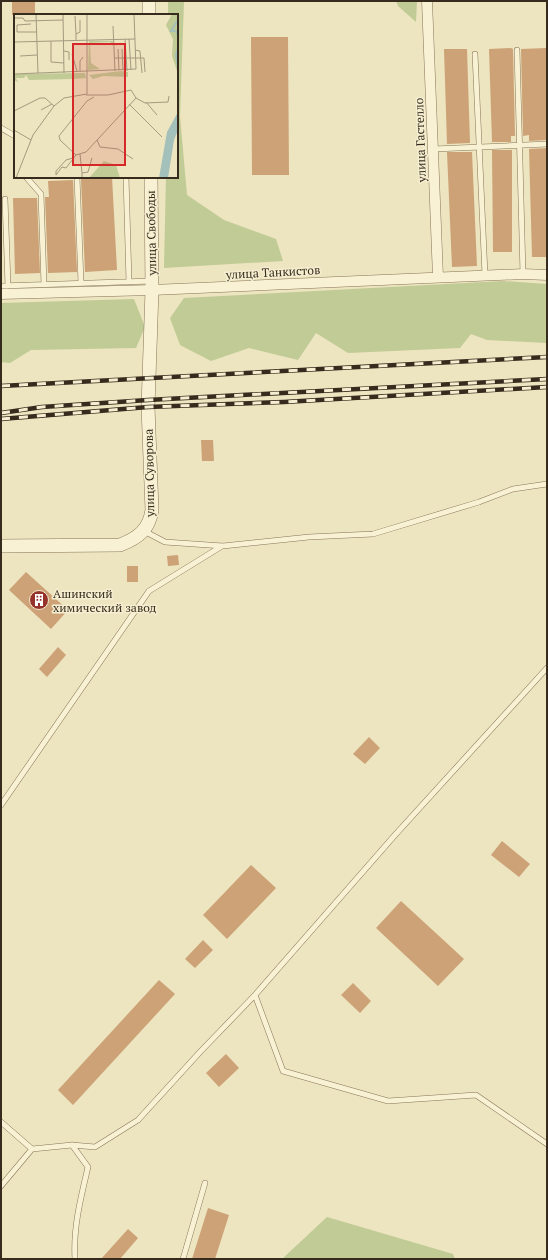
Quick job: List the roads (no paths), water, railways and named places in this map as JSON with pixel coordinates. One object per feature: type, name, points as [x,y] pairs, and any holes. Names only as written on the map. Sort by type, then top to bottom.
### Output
[{"type":"street","points":[[149,1],[149,14]]},
{"type":"street","name":"улица Гастелло","points":[[427,1],[438,277]]},
{"type":"street","name":"улица Свободы","points":[[151,178],[152,285]]},
{"type":"street","name":"улица Танкистов","points":[[1,294],[152,285],[523,274],[547,275]]},
{"type":"street","name":"улица Суворова","points":[[1,546],[120,545],[132,540],[144,531],[150,522],[152,510],[148,408],[152,285]]},
{"type":"lane","points":[[517,50],[518,146],[523,274]]},
{"type":"lane","points":[[475,54],[478,147],[485,275]]},
{"type":"lane","points":[[1,128],[14,135]]},
{"type":"lane","points":[[434,148],[547,144]]},
{"type":"lane","points":[[27,178],[41,194],[44,285]]},
{"type":"lane","points":[[77,178],[81,283]]},
{"type":"lane","points":[[126,178],[129,282]]},
{"type":"lane","points":[[5,199],[8,286]]},
{"type":"lane","points":[[1,286],[129,282],[152,285]]},
{"type":"lane","points":[[144,531],[165,542],[223,546],[309,537],[373,534],[479,502],[513,489],[547,484]]},
{"type":"lane","points":[[1,805],[149,591],[223,546]]},
{"type":"lane","points":[[1,1186],[32,1149],[72,1145],[95,1147],[138,1120],[200,1052],[255,995],[395,835],[547,668]]},
{"type":"lane","points":[[255,995],[283,1070],[388,1101],[476,1095],[547,1144]]},
{"type":"lane","points":[[1,1122],[32,1149]]},
{"type":"lane","points":[[72,1145],[88,1166],[78,1212],[74,1240],[75,1259]]},
{"type":"lane","points":[[183,1259],[205,1183]]},
{"type":"railway","points":[[1,386],[547,357]]},
{"type":"railway","points":[[1,413],[42,407],[148,400],[547,379]]},
{"type":"railway","points":[[1,419],[148,407],[284,402],[547,387]]},
{"type":"place","name":"Ашинский химический завод","points":[[39,600]]}]
